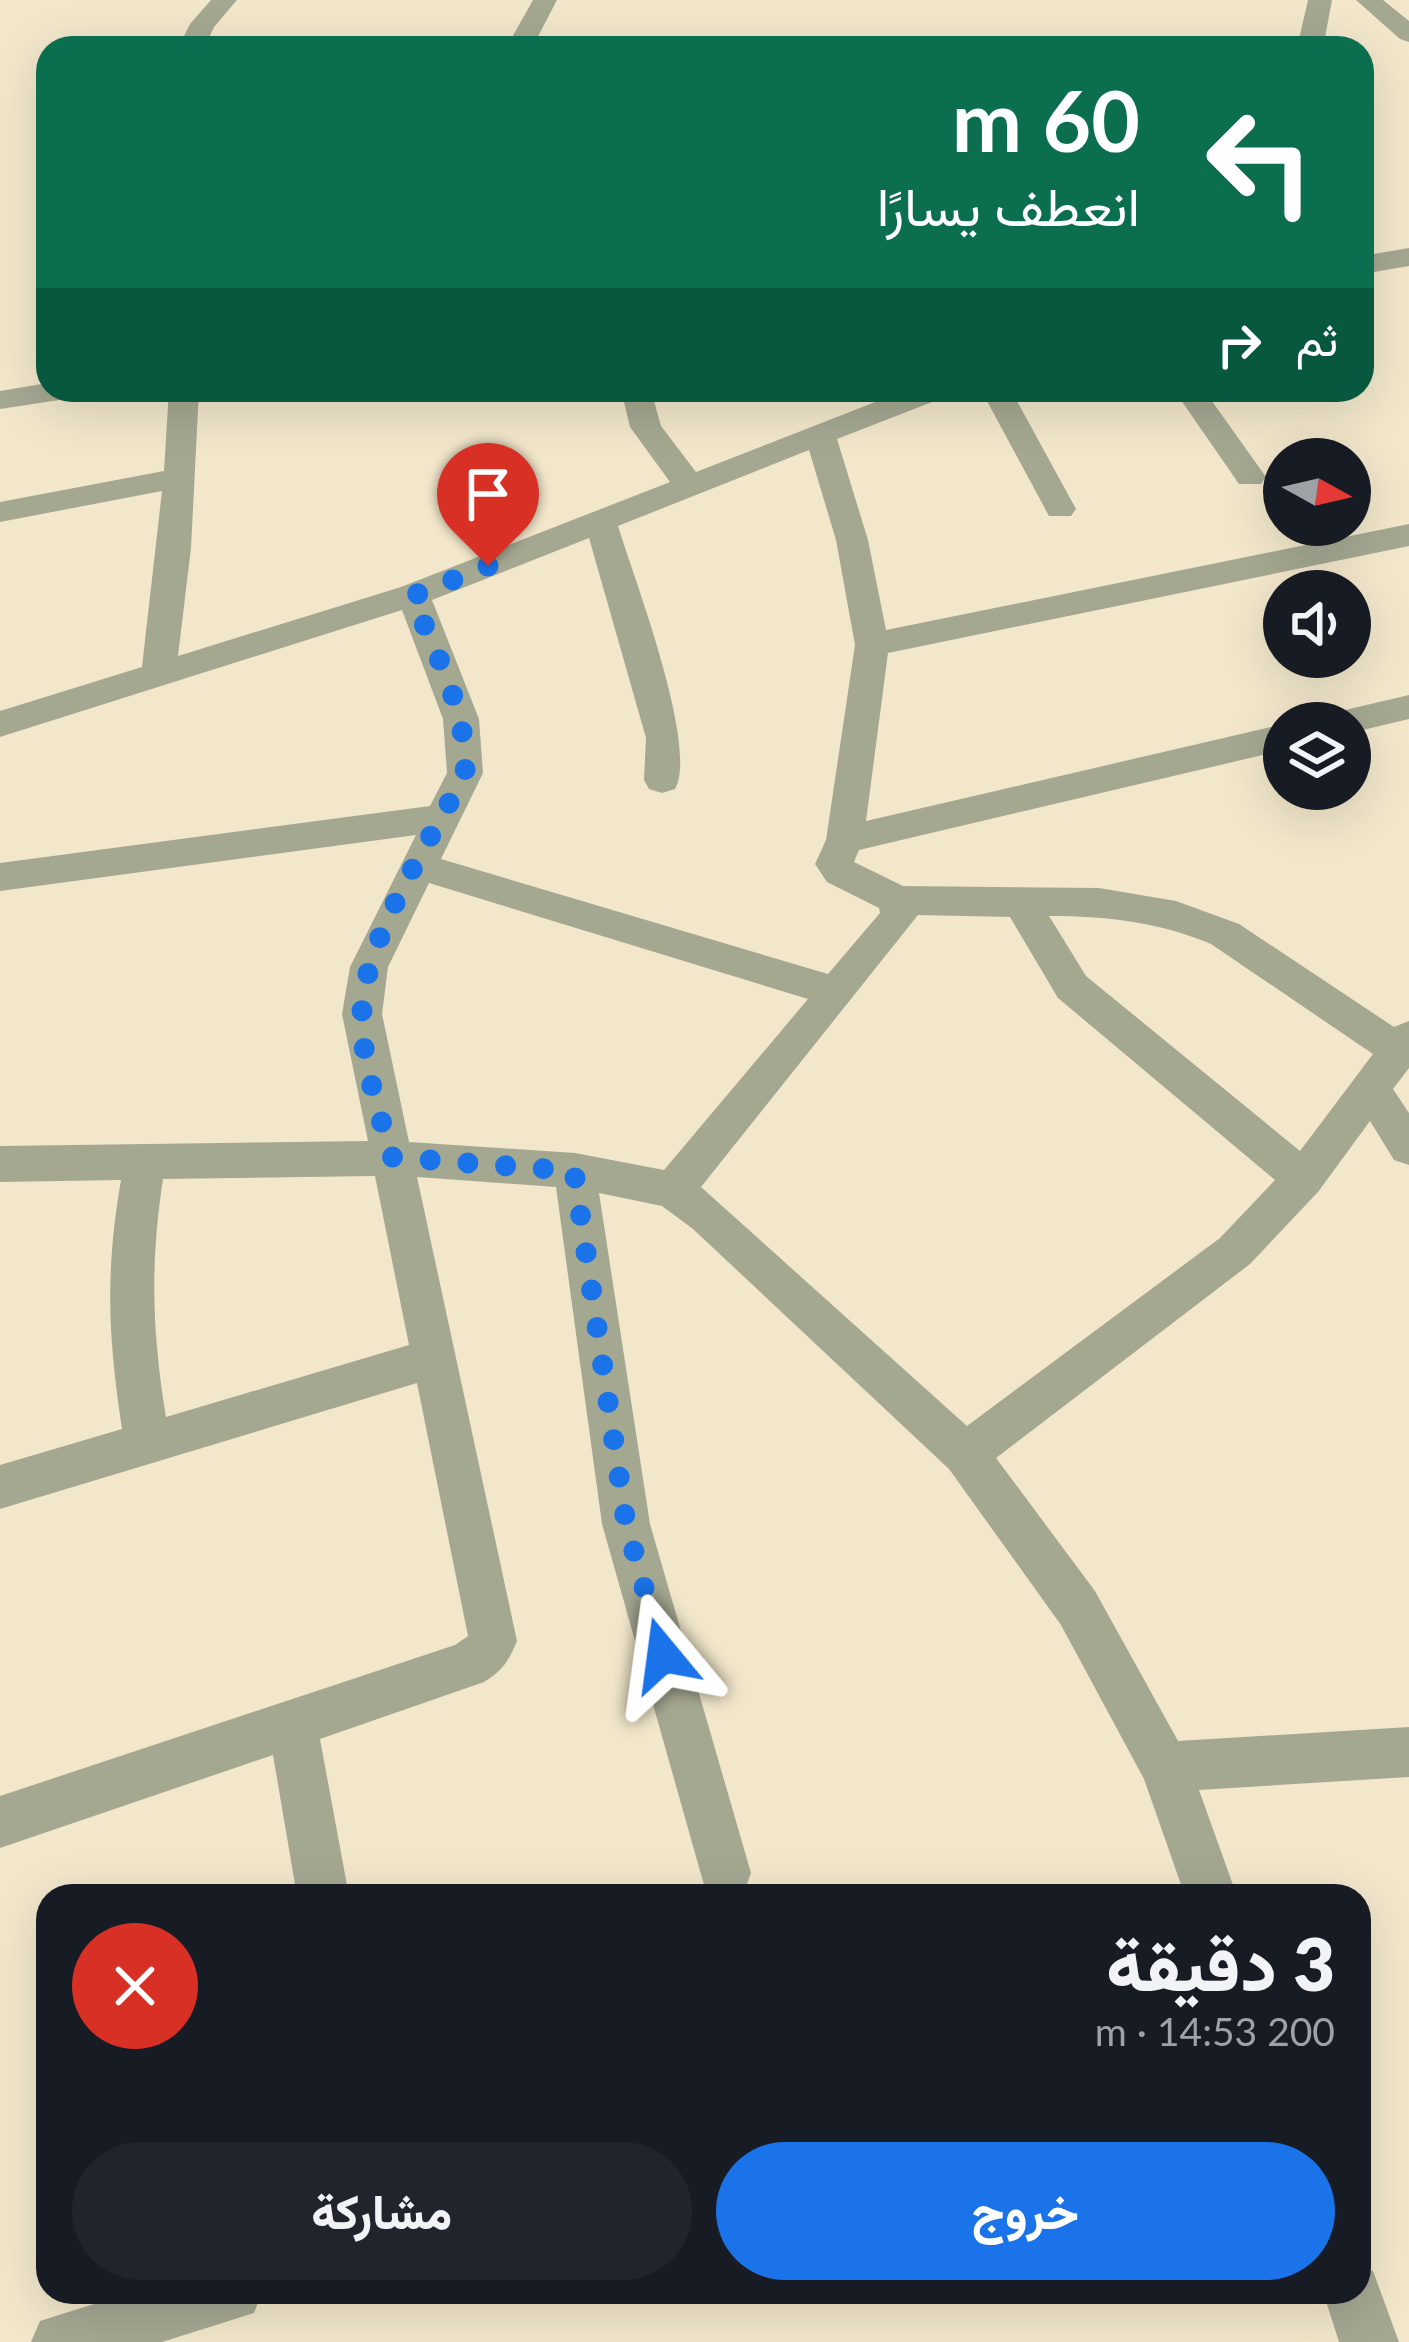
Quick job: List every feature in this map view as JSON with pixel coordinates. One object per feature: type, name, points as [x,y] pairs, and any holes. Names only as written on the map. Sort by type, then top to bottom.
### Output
[{"type":"street","points":[[197,36],[225,0]]},
{"type":"street","points":[[526,36],[545,0]]},
{"type":"street","points":[[1312,36],[1320,0]]},
{"type":"street","points":[[1368,0],[1409,34]]},
{"type":"street","points":[[1374,263],[1409,257]]},
{"type":"street","points":[[0,400],[36,394]]},
{"type":"street","points":[[158,675],[183,402]]},
{"type":"street","points":[[639,402],[646,427],[692,488]]},
{"type":"street","points":[[0,724],[412,596],[906,402]]},
{"type":"street","points":[[1002,402],[1060,509]]},
{"type":"street","points":[[1197,402],[1250,477]]},
{"type":"street","points":[[821,438],[852,539],[872,645],[845,840],[835,859],[836,868],[898,900],[1105,903],[1195,919],[1404,1044],[1303,1180],[1235,1251],[965,1454]]},
{"type":"street","points":[[0,512],[179,478]]},
{"type":"street","points":[[601,523],[659,720],[662,780]]},
{"type":"street","points":[[872,645],[1409,535]]},
{"type":"street","points":[[0,1822],[467,1665],[484,1655],[493,1641],[362,1013],[369,968],[465,773],[466,745],[412,596]]},
{"type":"street","points":[[1371,716],[1409,707]]},
{"type":"street","points":[[845,840],[1263,741]]},
{"type":"street","points":[[0,877],[442,818]]},
{"type":"street","points":[[418,866],[836,992]]},
{"type":"street","points":[[674,1190],[899,916],[898,900]]},
{"type":"street","points":[[1021,902],[1072,987],[1303,1180]]},
{"type":"street","points":[[1369,1086],[1409,1148]]},
{"type":"street","points":[[0,1164],[391,1157],[574,1171],[674,1190],[965,1454],[1078,1608],[1165,1767],[1207,1884]]},
{"type":"street","points":[[145,1162],[131,1242],[130,1333],[147,1443]]},
{"type":"street","points":[[574,1171],[626,1523],[724,1874]]},
{"type":"street","points":[[0,1487],[433,1358]]},
{"type":"street","points":[[292,1722],[321,1884]]},
{"type":"street","points":[[1165,1767],[1409,1752]]},
{"type":"street","points":[[61,2342],[192,2304]]},
{"type":"street","points":[[1356,2304],[1370,2342]]},
{"type":"route","points":[[488,566],[412,596],[461,719],[465,773],[369,968],[362,1013],[370,1068],[391,1157],[574,1171],[626,1523],[663,1655]]}]
